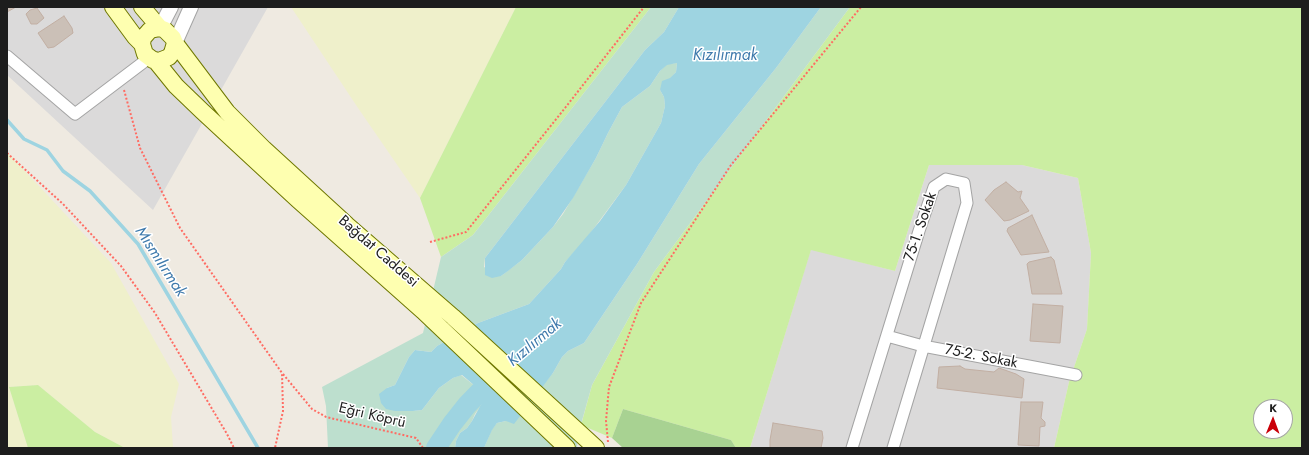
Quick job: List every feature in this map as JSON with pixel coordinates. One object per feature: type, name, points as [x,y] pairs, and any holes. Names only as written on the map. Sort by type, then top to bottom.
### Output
[{"type":"main road","name":"Bağdat Caddesi","points":[[113,7],[134,37],[176,86],[298,200],[423,311],[567,448]]},
{"type":"main road","name":"Bağdat Caddesi","points":[[142,7],[160,28],[166,30],[173,38],[174,43],[227,112],[264,149],[596,448]]},
{"type":"main road","points":[[160,28],[150,30],[146,34],[149,54],[164,60],[172,53],[174,43]]},
{"type":"street","points":[[160,28],[170,7]]},
{"type":"street","points":[[174,43],[191,7]]},
{"type":"street","points":[[7,56],[75,114],[121,79],[149,54]]},
{"type":"street","name":"75-1. Sokak","points":[[852,448],[934,187],[946,179],[964,183],[967,204],[893,448]]},
{"type":"street","name":"75-2. Sokak","points":[[887,336],[923,346],[1076,375]]},
{"type":"path","points":[[430,242],[466,232],[566,108],[644,7]]},
{"type":"path","points":[[609,448],[606,421],[609,387],[641,303],[731,165],[861,7]]},
{"type":"path","points":[[121,79],[140,148],[180,228],[282,373],[283,411],[275,448]]},
{"type":"path","points":[[7,153],[63,204],[121,266],[155,312],[234,448]]},
{"type":"path","name":"Eğri Köprü","points":[[282,373],[312,409],[326,417],[416,438],[423,448]]},
{"type":"shaded area","points":[[7,7],[268,7],[153,210],[7,75]]},
{"type":"shaded area","points":[[929,165],[1022,165],[1078,178],[1091,253],[1087,329],[1069,382],[1054,448],[750,448],[811,249],[895,271]]},
{"type":"green space","points":[[291,7],[516,7],[420,198],[358,108]]},
{"type":"green space","points":[[516,7],[651,7],[473,235],[441,257],[420,198]]},
{"type":"green space","points":[[651,7],[679,7],[664,32],[645,50],[485,258],[484,267],[501,276],[522,260],[563,214],[596,158],[622,107],[650,86],[660,71],[667,64],[677,63],[676,72],[660,90],[664,97],[665,106],[661,123],[626,185],[583,243],[529,304],[478,323],[437,346],[431,352],[415,350],[409,357],[395,385],[387,388],[395,411],[422,410],[439,388],[453,378],[461,375],[475,386],[484,390],[484,399],[480,407],[467,428],[460,433],[456,441],[455,448],[328,448],[326,406],[322,387],[423,333],[441,257],[473,235]]},
{"type":"green space","points":[[821,7],[850,7],[654,272],[592,385],[578,435],[577,448],[484,448],[492,429],[497,423],[506,421],[547,380],[553,373],[562,357],[568,351],[584,343],[637,264],[699,164],[776,68]]},
{"type":"green space","points":[[850,7],[1302,7],[1302,448],[1054,448],[1069,382],[1087,329],[1091,253],[1078,178],[1022,165],[929,165],[895,271],[811,250],[750,448],[736,448],[731,440],[623,409],[612,438],[581,425],[592,385],[654,272]]},
{"type":"green space","points":[[7,152],[111,263],[179,384],[171,417],[173,448],[125,448],[95,432],[38,385],[9,387],[28,448],[7,448]]},
{"type":"green space","points":[[38,385],[95,432],[125,448],[28,448],[9,387]]},
{"type":"green space","points":[[623,409],[731,440],[736,448],[623,448],[612,438]]},
{"type":"water","name":"Kızılırmak","points":[[679,7],[821,7],[776,68],[699,164],[637,264],[584,343],[568,351],[562,357],[553,373],[514,424],[506,421],[497,423],[492,430],[484,448],[455,448],[456,441],[460,433],[467,428],[472,421],[484,399],[484,390],[475,386],[462,375],[453,378],[439,388],[422,410],[395,411],[386,409],[381,403],[379,394],[387,388],[395,385],[409,357],[415,350],[431,352],[437,346],[478,323],[529,304],[561,269],[565,262],[600,221],[626,185],[661,123],[665,106],[664,97],[660,90],[662,81],[670,78],[676,72],[677,63],[667,65],[660,71],[650,86],[622,107],[596,158],[573,198],[553,227],[522,260],[501,276],[492,278],[485,275],[485,258],[645,50],[664,32]]},
{"type":"building","points":[[7,7],[16,7],[7,12]]},
{"type":"building","points":[[37,8],[44,18],[37,24],[31,24],[26,14],[30,10]]},
{"type":"building","points":[[64,16],[72,28],[73,33],[54,47],[48,48],[38,33]]},
{"type":"building","points":[[1006,182],[1018,192],[1022,191],[1020,198],[1029,211],[1010,220],[1004,221],[985,200],[994,190]]},
{"type":"building","points":[[1032,215],[1049,252],[1021,255],[1007,231],[1008,228]]},
{"type":"building","points":[[1051,257],[1054,260],[1062,294],[1032,294],[1027,264],[1029,262]]},
{"type":"building","points":[[1033,304],[1063,306],[1060,343],[1030,341]]},
{"type":"building","points":[[960,366],[965,369],[994,372],[999,368],[1016,374],[1024,379],[1022,398],[937,388],[939,367]]},
{"type":"building","points":[[1021,402],[1043,402],[1041,418],[1045,422],[1045,426],[1040,427],[1039,446],[1018,445]]},
{"type":"building","points":[[773,423],[822,431],[823,438],[821,448],[770,448]]},
{"type":"waterway","name":"Mısmılırmak","points":[[7,120],[24,139],[47,150],[63,171],[90,191],[138,244],[258,448]]},
{"type":"waterway","name":"Kızılırmak","points":[[436,448],[467,405],[501,370]]}]
